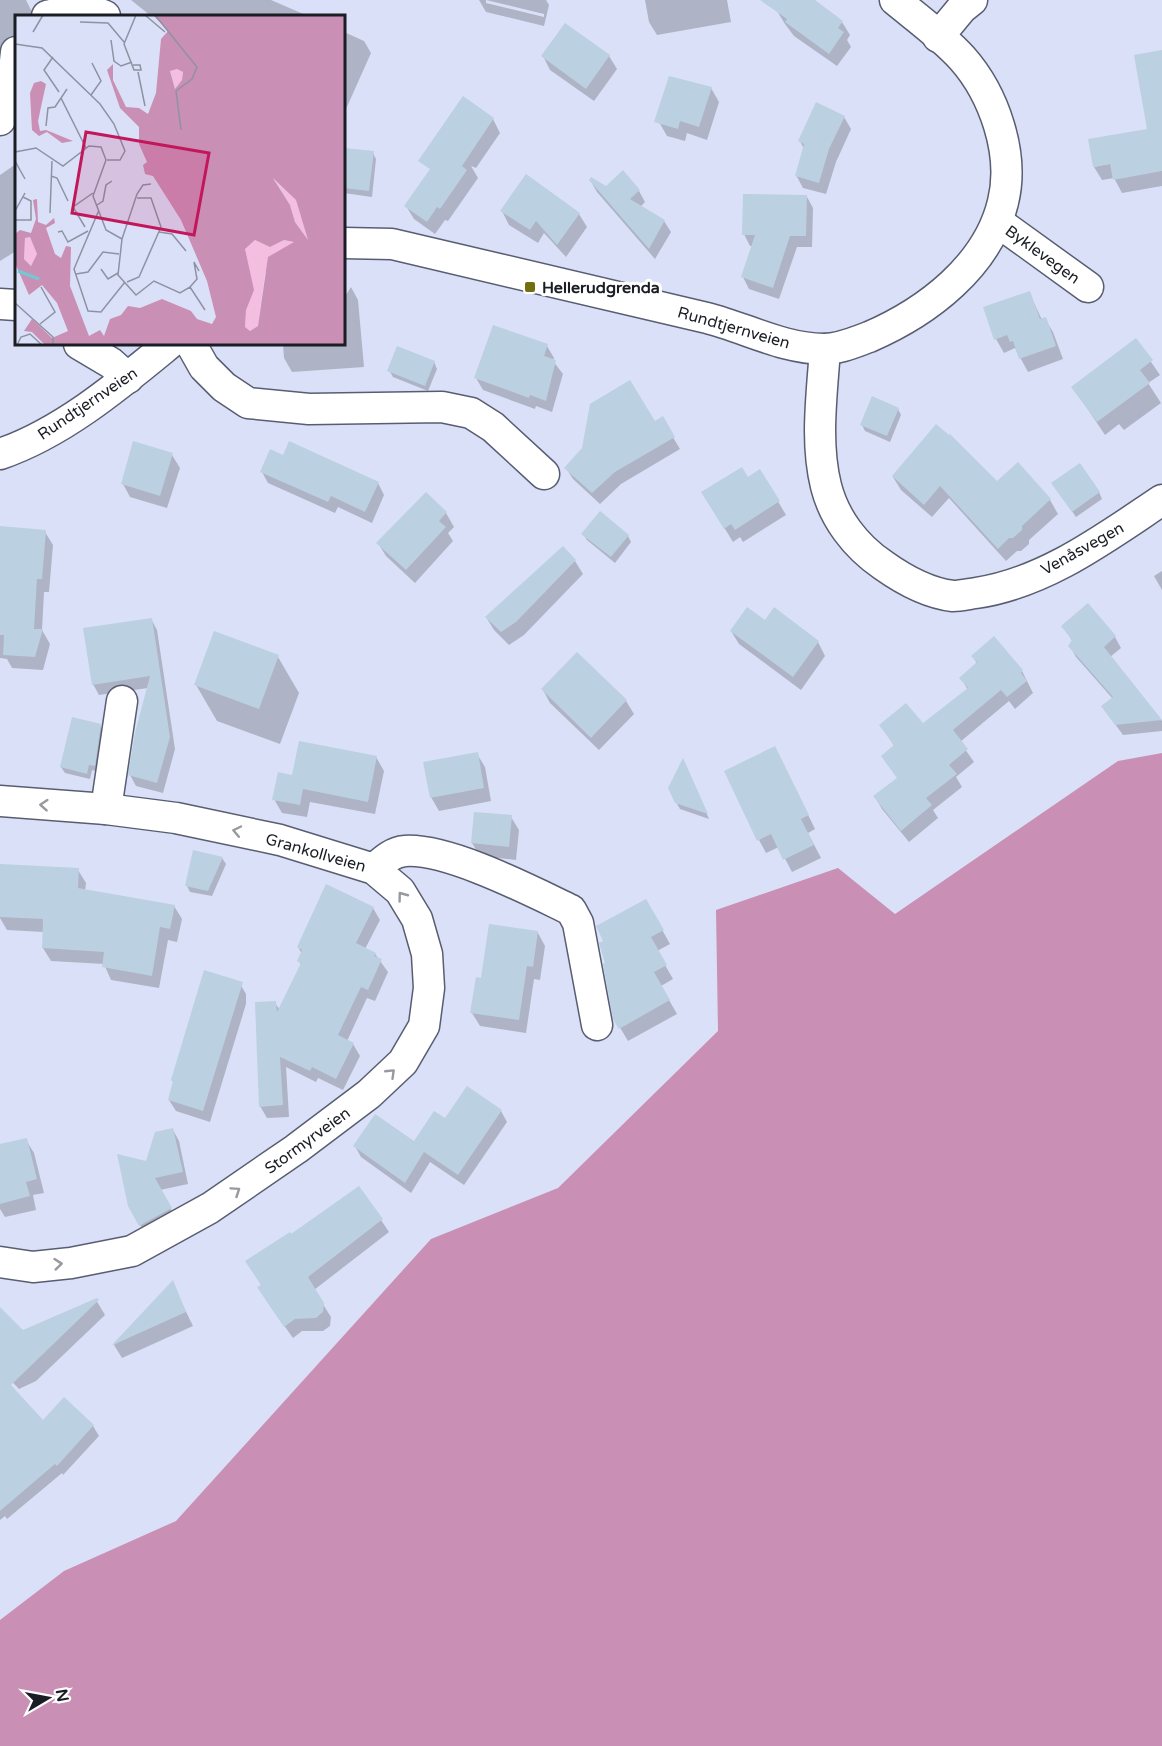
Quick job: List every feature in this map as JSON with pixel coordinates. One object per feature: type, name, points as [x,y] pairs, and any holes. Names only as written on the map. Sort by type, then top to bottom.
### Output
[{"type":"street","name":"Rundtjernveien","points":[[345,243],[392,244],[721,322],[781,342],[825,349],[849,345],[893,327],[926,306],[960,276],[983,249],[998,222],[1004,199],[1007,172],[1005,146],[997,118],[973,71],[961,56],[895,0]]},
{"type":"street","points":[[938,37],[962,8],[972,0]]},
{"type":"street","points":[[51,15],[86,9],[102,15]]},
{"type":"street","points":[[0,120],[12,88],[15,61]]},
{"type":"street","name":"Byklevegen","points":[[998,222],[1088,287]]},
{"type":"street","points":[[0,304],[15,305]]},
{"type":"street","points":[[81,345],[111,363],[128,378]]},
{"type":"street","name":"Rundtjernveien","points":[[0,454],[45,433],[128,378],[168,345]]},
{"type":"street","points":[[192,345],[204,367],[224,387],[248,403],[309,409],[442,407],[471,413],[494,427],[544,474]]},
{"type":"street","name":"Venåsvegen","points":[[825,349],[820,431],[825,484],[834,510],[855,541],[871,556],[899,576],[919,586],[955,596],[992,590],[1020,581],[1067,560],[1162,500]]},
{"type":"street","points":[[106,809],[122,701]]},
{"type":"street","name":"Grankollveien","points":[[0,801],[106,809],[176,818],[280,840],[374,869],[389,855],[404,851],[423,852],[462,862],[571,910],[578,923],[597,1025]]},
{"type":"street","name":"Stormyrveien","points":[[0,1262],[33,1267],[71,1263],[132,1251],[210,1208],[296,1149],[369,1094],[403,1062],[424,1026],[429,988],[427,954],[417,919],[400,891],[374,869]]},
{"type":"shaded area","points":[[1162,753],[1162,1746],[0,1746],[0,1620],[64,1571],[176,1521],[431,1239],[558,1188],[718,1031],[716,910],[838,868],[895,914],[1118,761]]},
{"type":"building","points":[[760,0],[815,0],[843,21],[838,28],[844,32],[829,54],[785,22],[787,19]]},
{"type":"building","points":[[565,23],[610,55],[586,89],[541,56]]},
{"type":"building","points":[[1162,50],[1162,171],[1113,180],[1110,164],[1093,167],[1088,139],[1147,129],[1134,55]]},
{"type":"building","points":[[669,76],[712,87],[699,127],[680,121],[678,129],[654,122]]},
{"type":"building","points":[[463,96],[494,118],[462,166],[467,170],[440,209],[437,207],[427,222],[404,206],[430,169],[418,161]]},
{"type":"building","points":[[816,102],[845,116],[829,149],[819,183],[795,176],[804,144],[798,141]]},
{"type":"building","points":[[345,148],[374,151],[369,191],[345,188]]},
{"type":"building","points":[[623,170],[640,190],[630,199],[665,220],[649,249],[589,180],[591,177],[606,186]]},
{"type":"building","points":[[526,174],[580,213],[557,245],[536,221],[530,230],[500,211]]},
{"type":"building","points":[[743,194],[807,195],[806,236],[790,236],[773,288],[741,277],[755,235],[742,235]]},
{"type":"building","points":[[1030,291],[1040,319],[1046,317],[1056,346],[1019,359],[1013,341],[1010,342],[1007,335],[994,340],[983,307]]},
{"type":"building","points":[[493,325],[548,344],[544,356],[556,360],[546,401],[530,395],[529,398],[474,378]]},
{"type":"building","points":[[1136,338],[1153,360],[1140,370],[1150,383],[1097,422],[1071,387]]},
{"type":"building","points":[[397,346],[435,361],[425,386],[387,371]]},
{"type":"building","points":[[630,380],[655,421],[663,416],[675,437],[615,472],[592,493],[564,468],[582,448],[590,404]]},
{"type":"building","points":[[872,396],[899,408],[887,436],[860,425]]},
{"type":"building","points":[[936,424],[950,434],[997,481],[1018,462],[1051,499],[1022,526],[1022,530],[998,549],[940,486],[924,505],[892,476]]},
{"type":"building","points":[[133,441],[173,453],[160,496],[121,484]]},
{"type":"building","points":[[289,441],[379,482],[365,512],[331,496],[328,502],[260,472],[270,449],[283,455]]},
{"type":"building","points":[[1080,463],[1100,492],[1072,512],[1051,483]]},
{"type":"building","points":[[742,467],[748,477],[760,469],[780,501],[735,530],[731,524],[724,529],[701,492]]},
{"type":"building","points":[[426,492],[447,512],[439,521],[446,527],[406,570],[376,543]]},
{"type":"building","points":[[600,511],[629,535],[611,557],[581,534]]},
{"type":"building","points":[[0,526],[46,530],[42,579],[37,579],[34,629],[43,629],[35,657],[3,655],[4,635],[0,635]]},
{"type":"building","points":[[563,546],[576,560],[516,622],[501,632],[485,617]]},
{"type":"building","points":[[1088,603],[1116,636],[1104,647],[1162,720],[1115,725],[1101,706],[1113,697],[1068,646],[1072,640],[1061,626]]},
{"type":"building","points":[[747,607],[765,620],[774,607],[819,641],[793,677],[730,631]]},
{"type":"building","points":[[152,618],[170,737],[157,783],[128,775],[135,733],[150,676],[92,685],[83,628]]},
{"type":"building","points":[[214,631],[279,655],[259,709],[194,685]]},
{"type":"building","points":[[994,636],[1023,670],[1021,673],[1027,681],[1007,697],[1001,690],[953,730],[968,749],[949,765],[957,774],[926,798],[932,805],[901,831],[873,796],[897,778],[881,756],[894,745],[879,725],[906,703],[923,723],[968,688],[959,678],[977,662],[971,656]]},
{"type":"building","points":[[577,652],[627,700],[591,738],[541,689]]},
{"type":"building","points":[[72,717],[101,724],[95,766],[89,765],[87,774],[60,767]]},
{"type":"building","points":[[299,741],[377,756],[368,802],[303,789],[300,805],[272,800],[278,772],[292,775]]},
{"type":"building","points":[[775,746],[809,815],[801,819],[814,845],[783,860],[771,834],[757,841],[724,771]]},
{"type":"building","points":[[478,752],[484,788],[430,798],[423,762]]},
{"type":"building","points":[[683,758],[708,814],[675,803],[668,788]]},
{"type":"building","points":[[474,812],[512,815],[509,847],[471,843]]},
{"type":"building","points":[[193,850],[223,857],[208,891],[185,886]]},
{"type":"building","points":[[0,864],[79,868],[78,888],[175,905],[170,929],[160,927],[152,976],[102,967],[104,952],[42,948],[43,919],[0,917]]},
{"type":"building","points":[[326,884],[374,907],[356,943],[376,953],[374,956],[382,959],[368,990],[361,987],[338,1035],[354,1043],[336,1079],[312,1067],[310,1071],[280,1057],[283,1105],[259,1107],[255,1002],[276,1001],[277,1012],[301,963],[297,961],[302,950],[297,947]]},
{"type":"building","points":[[646,899],[664,930],[651,937],[667,965],[654,972],[670,1000],[619,1029],[613,1019],[603,964],[605,963],[599,943],[603,941],[596,926]]},
{"type":"building","points":[[489,924],[538,931],[533,967],[527,966],[519,1020],[470,1013],[476,977],[481,978]]},
{"type":"building","points":[[204,970],[243,982],[203,1111],[168,1100],[173,1081],[171,1080]]},
{"type":"building","points":[[467,1086],[502,1110],[458,1175],[424,1152],[405,1183],[353,1146],[375,1114],[414,1141],[434,1111],[445,1118]]},
{"type":"building","points":[[173,1128],[183,1172],[155,1178],[172,1208],[139,1226],[128,1206],[117,1154],[146,1161],[155,1132]]},
{"type":"building","points":[[27,1138],[37,1179],[26,1182],[30,1196],[0,1204],[0,1144]]},
{"type":"building","points":[[359,1186],[383,1219],[308,1277],[324,1303],[323,1312],[316,1318],[295,1319],[284,1327],[257,1287],[261,1285],[245,1261],[290,1232],[291,1234]]},
{"type":"building","points":[[173,1280],[186,1312],[112,1345]]},
{"type":"building","points":[[97,1298],[99,1300],[11,1385],[43,1420],[64,1397],[94,1425],[57,1466],[55,1464],[0,1511],[0,1307],[23,1330]]},
{"type":"place","name":"Hellerudgrenda","points":[[530,287]]}]
